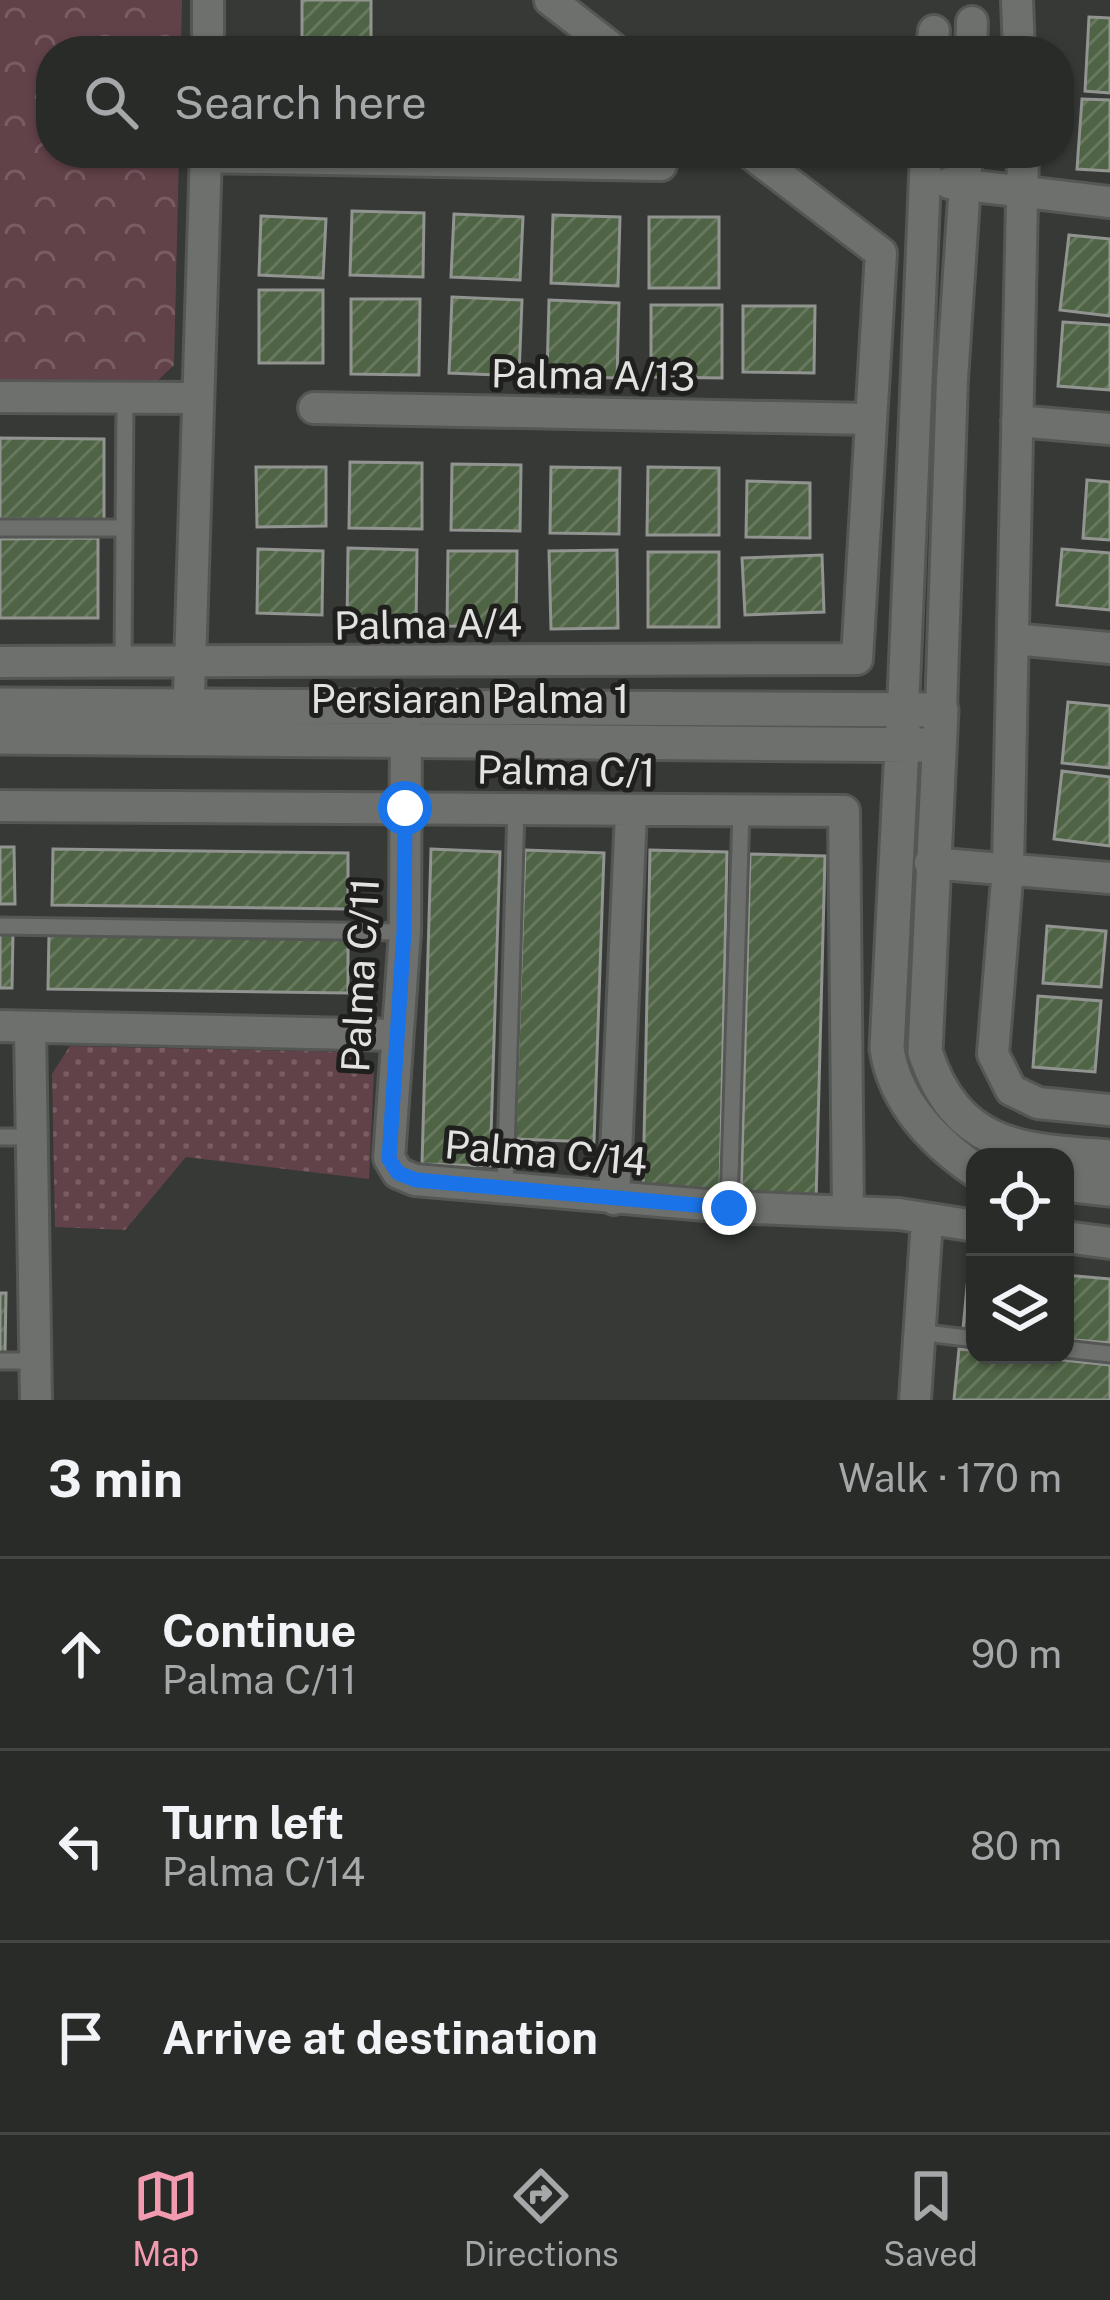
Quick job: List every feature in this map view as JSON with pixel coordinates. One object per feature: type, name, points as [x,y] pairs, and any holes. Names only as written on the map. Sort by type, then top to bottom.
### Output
[{"type":"street","points":[[208,0],[208,36]]},
{"type":"street","points":[[550,0],[597,36]]},
{"type":"street","points":[[1017,0],[1018,36]]},
{"type":"street","points":[[189,721],[205,168]]},
{"type":"street","points":[[770,168],[881,253],[870,419]]},
{"type":"street","points":[[925,168],[887,1049],[892,1077],[947,1149],[966,1163]]},
{"type":"street","points":[[927,168],[966,184],[1110,202]]},
{"type":"street","points":[[967,168],[952,379],[925,1052],[934,1080],[976,1131],[1000,1145],[1110,1157]]},
{"type":"street","points":[[1023,168],[1007,867],[993,1054],[1011,1090],[1038,1102],[1110,1110]]},
{"type":"street","points":[[0,397],[195,398]]},
{"type":"street","name":"Palma A/13","points":[[314,408],[870,419]]},
{"type":"street","name":"Palma A/4","points":[[0,662],[191,665],[856,659],[870,419]]},
{"type":"street","points":[[1018,421],[1110,429]]},
{"type":"street","points":[[1012,638],[1110,648]]},
{"type":"street","points":[[0,706],[189,721],[406,706],[941,710]]},
{"type":"street","name":"Palma C/11","points":[[398,1173],[389,1159],[404,932],[406,706]]},
{"type":"street","name":"Persiaran Palma 1","points":[[0,736],[189,721],[405,742],[939,745]]},
{"type":"street","name":"Palma C/1","points":[[0,806],[844,812],[848,1212]]},
{"type":"street","points":[[614,1199],[631,812]]},
{"type":"street","points":[[930,863],[1110,878]]},
{"type":"street","points":[[36,1400],[16,1249],[15,1027],[397,1035]]},
{"type":"street","name":"Palma C/14","points":[[398,1173],[416,1180],[505,1190],[729,1208],[848,1212],[966,1225]]},
{"type":"street","points":[[1074,1185],[1110,1189]]},
{"type":"street","points":[[915,1400],[927,1220]]},
{"type":"street","points":[[1074,1238],[1110,1243]]},
{"type":"lane","points":[[123,665],[125,400]]},
{"type":"lane","points":[[0,528],[124,528]]},
{"type":"lane","points":[[505,1190],[516,808]]},
{"type":"lane","points":[[729,1208],[741,812]]},
{"type":"lane","points":[[0,926],[404,932]]},
{"type":"lane","points":[[916,1332],[966,1338]]},
{"type":"lane","points":[[1074,1350],[1110,1354]]},
{"type":"lane","points":[[0,1360],[34,1361]]},
{"type":"green space","points":[[0,0],[182,0],[181,36],[36,36],[36,168],[179,168],[174,365],[151,387],[0,383]]},
{"type":"green space","points":[[70,1046],[348,1052],[374,1071],[369,1179],[186,1157],[125,1230],[55,1227],[52,1074]]},
{"type":"building","points":[[302,0],[371,0],[371,36],[302,36]]},
{"type":"building","points":[[1089,17],[1110,18],[1110,93],[1085,91]]},
{"type":"building","points":[[1082,99],[1110,100],[1110,171],[1077,169]]},
{"type":"building","points":[[352,211],[424,213],[423,277],[350,275]]},
{"type":"building","points":[[454,214],[523,217],[520,280],[451,277]]},
{"type":"building","points":[[553,215],[620,217],[618,286],[551,283]]},
{"type":"building","points":[[261,216],[326,219],[323,278],[259,275]]},
{"type":"building","points":[[649,217],[719,217],[719,288],[649,288]]},
{"type":"building","points":[[1069,235],[1110,239],[1110,316],[1060,310]]},
{"type":"building","points":[[259,290],[323,290],[323,363],[259,363]]},
{"type":"building","points":[[452,297],[522,300],[519,376],[449,373]]},
{"type":"building","points":[[351,299],[420,299],[419,375],[351,374]]},
{"type":"building","points":[[549,300],[619,303],[617,378],[547,376]]},
{"type":"building","points":[[651,305],[722,305],[722,378],[651,377]]},
{"type":"building","points":[[743,306],[815,306],[814,373],[743,372]]},
{"type":"building","points":[[1063,322],[1110,325],[1110,390],[1058,386]]},
{"type":"building","points":[[0,438],[104,439],[104,520],[0,519]]},
{"type":"building","points":[[350,462],[422,463],[422,529],[349,528]]},
{"type":"building","points":[[452,464],[521,465],[520,531],[451,530]]},
{"type":"building","points":[[256,467],[326,467],[326,526],[257,527]]},
{"type":"building","points":[[551,467],[620,468],[619,534],[550,533]]},
{"type":"building","points":[[648,467],[719,468],[719,535],[647,535]]},
{"type":"building","points":[[1087,480],[1110,482],[1110,540],[1083,538]]},
{"type":"building","points":[[747,481],[810,483],[810,538],[746,537]]},
{"type":"building","points":[[98,538],[98,618],[0,618],[0,539]]},
{"type":"building","points":[[348,548],[417,550],[416,628],[347,626]]},
{"type":"building","points":[[258,549],[323,551],[322,615],[257,613]]},
{"type":"building","points":[[1062,549],[1110,553],[1110,610],[1057,605]]},
{"type":"building","points":[[617,550],[618,628],[551,629],[549,551]]},
{"type":"building","points":[[448,551],[517,551],[516,627],[447,626]]},
{"type":"building","points":[[648,552],[719,552],[719,627],[648,627]]},
{"type":"building","points":[[822,555],[824,612],[745,615],[742,558]]},
{"type":"building","points":[[1068,702],[1110,706],[1110,768],[1062,763]]},
{"type":"building","points":[[1062,771],[1110,777],[1110,846],[1054,839]]},
{"type":"building","points":[[0,847],[14,847],[15,904],[0,904]]},
{"type":"building","points":[[53,849],[348,853],[348,909],[52,905]]},
{"type":"building","points":[[431,849],[500,852],[490,1166],[422,1164]]},
{"type":"building","points":[[525,850],[604,853],[594,1142],[515,1139]]},
{"type":"building","points":[[650,850],[727,852],[720,1192],[643,1190]]},
{"type":"building","points":[[750,854],[825,856],[816,1202],[741,1200]]},
{"type":"building","points":[[1047,926],[1106,931],[1101,987],[1043,983]]},
{"type":"building","points":[[0,933],[13,933],[12,988],[0,988]]},
{"type":"building","points":[[49,933],[348,937],[348,993],[48,989]]},
{"type":"building","points":[[1038,996],[1101,1001],[1095,1072],[1033,1067]]},
{"type":"building","points":[[1074,1276],[1110,1279],[1110,1343],[1074,1340]]},
{"type":"building","points":[[0,1293],[6,1293],[5,1354],[0,1354]]},
{"type":"building","points":[[959,1349],[966,1350],[966,1364],[1110,1365],[1110,1400],[954,1400]]},
{"type":"route","points":[[405,808],[404,932],[389,1159],[398,1173],[416,1180],[729,1208]]}]
